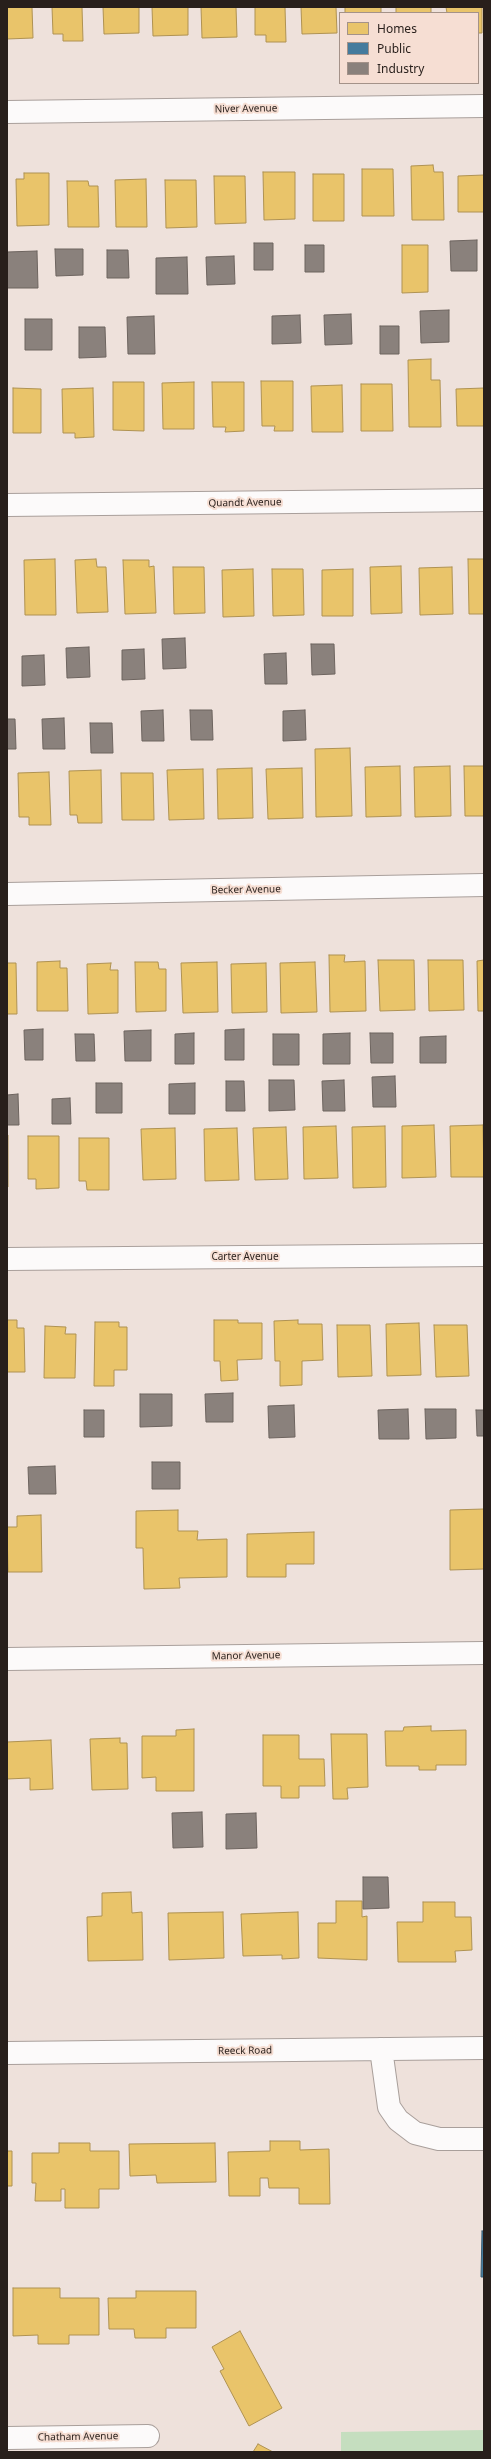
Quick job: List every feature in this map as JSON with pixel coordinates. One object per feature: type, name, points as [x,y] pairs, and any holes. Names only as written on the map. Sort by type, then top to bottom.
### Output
[{"type":"street","name":"Niver Avenue","points":[[7,112],[484,106]]},
{"type":"street","name":"Quandt Avenue","points":[[7,505],[484,500]]},
{"type":"street","name":"Becker Avenue","points":[[7,894],[484,885]]},
{"type":"street","name":"Carter Avenue","points":[[7,1259],[484,1255]]},
{"type":"street","name":"Manor Avenue","points":[[7,1659],[484,1653]]},
{"type":"street","name":"Reeck Road","points":[[7,2053],[484,2048]]},
{"type":"street","points":[[382,2049],[389,2107],[398,2120],[415,2133],[440,2139],[484,2139]]},
{"type":"street","name":"Chatham Avenue","points":[[7,2438],[148,2436]]},
{"type":"green space","points":[[484,2430],[484,2452],[341,2452],[341,2432]]},
{"type":"building: Homes","points":[[7,7],[32,7],[33,38],[7,39]]},
{"type":"building: Homes","points":[[52,7],[82,7],[83,41],[63,41],[63,34],[53,34]]},
{"type":"building: Homes","points":[[103,7],[139,7],[139,33],[104,34]]},
{"type":"building: Homes","points":[[152,7],[188,7],[188,35],[153,36]]},
{"type":"building: Homes","points":[[201,7],[236,7],[237,37],[202,38]]},
{"type":"building: Homes","points":[[255,7],[285,7],[286,42],[266,42],[266,35],[255,35]]},
{"type":"building: Homes","points":[[301,7],[336,7],[337,33],[302,34]]},
{"type":"building: Homes","points":[[345,7],[381,7],[381,12],[345,12]]},
{"type":"building: Homes","points":[[396,7],[431,7],[431,12],[396,12]]},
{"type":"building: Homes","points":[[446,7],[482,7],[482,33],[479,33],[479,12],[447,12]]},
{"type":"building: Homes","points":[[433,165],[434,172],[443,172],[444,220],[412,220],[411,166]]},
{"type":"building: Homes","points":[[362,169],[393,169],[394,216],[362,216]]},
{"type":"building: Homes","points":[[263,172],[295,172],[295,219],[264,220]]},
{"type":"building: Homes","points":[[24,173],[49,173],[49,225],[17,226],[16,179],[24,179]]},
{"type":"building: Homes","points":[[313,174],[344,174],[344,221],[313,221]]},
{"type":"building: Homes","points":[[484,175],[484,212],[458,212],[458,176]]},
{"type":"building: Homes","points":[[214,176],[245,176],[246,223],[215,224]]},
{"type":"building: Homes","points":[[146,179],[147,227],[116,227],[115,180]]},
{"type":"building: Homes","points":[[165,180],[196,180],[197,227],[166,228]]},
{"type":"building: Homes","points":[[67,181],[88,181],[89,186],[98,186],[99,227],[68,227]]},
{"type":"building: Homes","points":[[402,245],[428,245],[428,292],[402,293]]},
{"type":"building: Homes","points":[[431,359],[431,380],[440,380],[441,427],[409,427],[408,360]]},
{"type":"building: Homes","points":[[261,381],[293,381],[293,431],[274,431],[275,426],[262,426]]},
{"type":"building: Homes","points":[[113,382],[144,382],[144,431],[113,430]]},
{"type":"building: Homes","points":[[194,382],[194,429],[163,429],[162,383]]},
{"type":"building: Homes","points":[[212,382],[244,382],[244,431],[225,432],[226,427],[213,427]]},
{"type":"building: Homes","points":[[361,384],[392,384],[393,431],[361,431]]},
{"type":"building: Homes","points":[[342,385],[343,432],[312,432],[311,386]]},
{"type":"building: Homes","points":[[13,388],[41,389],[41,433],[13,433]]},
{"type":"building: Homes","points":[[93,388],[94,437],[75,438],[75,433],[63,433],[62,389]]},
{"type":"building: Homes","points":[[484,388],[484,426],[457,426],[456,389]]},
{"type":"building: Homes","points":[[55,559],[56,615],[25,615],[24,560]]},
{"type":"building: Homes","points":[[96,559],[97,567],[106,567],[108,612],[77,613],[75,560]]},
{"type":"building: Homes","points":[[468,559],[484,559],[484,614],[469,614]]},
{"type":"building: Homes","points":[[123,560],[149,560],[149,567],[154,566],[156,613],[125,614]]},
{"type":"building: Homes","points":[[401,566],[402,613],[371,614],[370,567]]},
{"type":"building: Homes","points":[[173,567],[204,567],[205,613],[174,614]]},
{"type":"building: Homes","points":[[452,567],[453,614],[420,615],[419,568]]},
{"type":"building: Homes","points":[[253,569],[254,616],[223,617],[222,570]]},
{"type":"building: Homes","points":[[272,569],[303,569],[304,615],[273,616]]},
{"type":"building: Homes","points":[[353,569],[353,616],[322,616],[322,570]]},
{"type":"building: Homes","points":[[350,748],[352,816],[316,817],[315,749]]},
{"type":"building: Homes","points":[[400,766],[401,816],[366,817],[365,767]]},
{"type":"building: Homes","points":[[450,766],[451,816],[415,817],[414,767]]},
{"type":"building: Homes","points":[[464,766],[484,766],[484,816],[465,816]]},
{"type":"building: Homes","points":[[252,768],[253,818],[218,819],[217,769]]},
{"type":"building: Homes","points":[[302,768],[303,818],[268,819],[266,769]]},
{"type":"building: Homes","points":[[203,769],[204,819],[169,820],[167,770]]},
{"type":"building: Homes","points":[[101,770],[102,823],[78,823],[77,815],[70,815],[69,771]]},
{"type":"building: Homes","points":[[49,772],[51,825],[29,825],[29,817],[19,817],[18,773]]},
{"type":"building: Homes","points":[[121,773],[153,773],[154,820],[122,820]]},
{"type":"building: Homes","points":[[329,955],[345,955],[344,962],[365,961],[366,1011],[330,1012]]},
{"type":"building: Homes","points":[[378,960],[414,960],[415,1010],[380,1011]]},
{"type":"building: Homes","points":[[428,960],[463,960],[464,1010],[429,1011]]},
{"type":"building: Homes","points":[[484,960],[484,1011],[478,1011],[477,961]]},
{"type":"building: Homes","points":[[60,961],[60,968],[67,968],[68,1011],[37,1011],[37,962]]},
{"type":"building: Homes","points":[[135,962],[158,962],[159,969],[166,969],[166,1011],[136,1012]]},
{"type":"building: Homes","points":[[217,962],[218,1012],[183,1013],[181,963]]},
{"type":"building: Homes","points":[[315,962],[317,1012],[281,1013],[280,963]]},
{"type":"building: Homes","points":[[7,963],[16,963],[17,1014],[7,1014]]},
{"type":"building: Homes","points":[[111,963],[110,970],[118,970],[118,1013],[88,1014],[87,964]]},
{"type":"building: Homes","points":[[266,963],[267,1012],[232,1013],[231,964]]},
{"type":"building: Homes","points":[[434,1125],[436,1177],[402,1178],[402,1126]]},
{"type":"building: Homes","points":[[483,1125],[484,1177],[451,1177],[450,1126]]},
{"type":"building: Homes","points":[[336,1126],[338,1178],[304,1179],[303,1127]]},
{"type":"building: Homes","points":[[385,1126],[386,1187],[353,1188],[352,1127]]},
{"type":"building: Homes","points":[[286,1127],[288,1179],[255,1180],[253,1128]]},
{"type":"building: Homes","points":[[175,1128],[176,1179],[143,1180],[141,1129]]},
{"type":"building: Homes","points":[[237,1128],[239,1180],[205,1181],[204,1129]]},
{"type":"building: Homes","points":[[8,1135],[8,1187],[7,1187]]},
{"type":"building: Homes","points":[[28,1136],[59,1136],[59,1188],[36,1189],[36,1179],[28,1179]]},
{"type":"building: Homes","points":[[79,1138],[109,1138],[109,1190],[87,1190],[86,1181],[79,1181]]},
{"type":"building: Homes","points":[[7,1320],[17,1320],[17,1328],[24,1328],[25,1372],[7,1372]]},
{"type":"building: Homes","points":[[214,1320],[238,1320],[238,1323],[262,1323],[262,1359],[237,1360],[238,1380],[221,1381],[220,1361],[214,1361]]},
{"type":"building: Homes","points":[[298,1320],[298,1324],[322,1324],[323,1360],[302,1361],[302,1385],[280,1386],[280,1361],[275,1361],[274,1321]]},
{"type":"building: Homes","points":[[95,1322],[119,1322],[119,1327],[127,1327],[127,1370],[114,1370],[114,1386],[94,1386]]},
{"type":"building: Homes","points":[[419,1323],[421,1375],[387,1376],[386,1324]]},
{"type":"building: Homes","points":[[337,1325],[370,1325],[372,1376],[338,1377]]},
{"type":"building: Homes","points":[[434,1325],[467,1325],[469,1376],[436,1377]]},
{"type":"building: Homes","points":[[45,1326],[66,1327],[65,1334],[76,1334],[75,1378],[44,1378]]},
{"type":"building: Homes","points":[[484,1509],[484,1569],[450,1570],[450,1510]]},
{"type":"building: Homes","points":[[178,1510],[178,1531],[198,1531],[197,1540],[227,1539],[227,1577],[179,1578],[180,1588],[144,1589],[143,1548],[136,1548],[136,1511]]},
{"type":"building: Homes","points":[[41,1515],[42,1572],[8,1572],[7,1527],[17,1527],[17,1516]]},
{"type":"building: Homes","points":[[314,1532],[314,1564],[286,1564],[286,1577],[247,1577],[247,1534]]},
{"type":"building: Homes","points":[[431,1726],[431,1731],[466,1730],[466,1765],[436,1765],[436,1770],[419,1770],[419,1766],[386,1766],[385,1731],[403,1731],[404,1727]]},
{"type":"building: Homes","points":[[194,1729],[194,1791],[156,1791],[156,1777],[142,1778],[142,1736],[176,1736],[176,1730]]},
{"type":"building: Homes","points":[[331,1734],[367,1734],[368,1787],[347,1788],[348,1799],[333,1799]]},
{"type":"building: Homes","points":[[263,1735],[299,1735],[299,1759],[324,1759],[325,1786],[299,1786],[299,1798],[281,1798],[281,1786],[263,1786]]},
{"type":"building: Homes","points":[[120,1738],[120,1743],[127,1743],[128,1789],[92,1790],[90,1739]]},
{"type":"building: Homes","points":[[51,1740],[53,1789],[30,1790],[30,1778],[7,1779],[7,1742]]},
{"type":"building: Homes","points":[[131,1892],[132,1913],[142,1912],[143,1960],[88,1961],[87,1917],[102,1916],[102,1893]]},
{"type":"building: Homes","points":[[336,1901],[362,1901],[362,1917],[367,1916],[367,1960],[318,1958],[318,1923],[336,1923]]},
{"type":"building: Homes","points":[[423,1902],[455,1902],[455,1917],[471,1917],[472,1950],[455,1951],[456,1962],[398,1962],[397,1922],[423,1922]]},
{"type":"building: Homes","points":[[223,1912],[224,1958],[169,1960],[168,1913]]},
{"type":"building: Homes","points":[[298,1912],[299,1958],[282,1959],[282,1955],[243,1956],[241,1914]]},
{"type":"building: Homes","points":[[270,2141],[300,2141],[300,2150],[329,2149],[330,2204],[299,2204],[299,2188],[269,2188],[268,2178],[260,2178],[260,2196],[229,2196],[228,2152],[270,2151]]},
{"type":"building: Homes","points":[[59,2143],[90,2143],[90,2151],[119,2151],[119,2189],[99,2189],[99,2208],[65,2208],[65,2189],[61,2189],[61,2201],[35,2201],[36,2183],[32,2183],[32,2153],[59,2153]]},
{"type":"building: Homes","points":[[215,2143],[216,2182],[157,2183],[156,2175],[130,2176],[129,2144]]},
{"type":"building: Homes","points":[[7,2151],[12,2151],[12,2186],[7,2186]]},
{"type":"building: Homes","points":[[13,2288],[60,2288],[60,2298],[99,2298],[99,2335],[69,2335],[69,2344],[38,2344],[38,2335],[13,2336]]},
{"type":"building: Homes","points":[[136,2291],[196,2291],[196,2328],[166,2328],[166,2338],[135,2338],[134,2329],[109,2329],[108,2298],[136,2298]]},
{"type":"building: Homes","points":[[240,2331],[282,2408],[249,2426],[220,2371],[224,2369],[212,2347]]},
{"type":"building: Homes","points":[[258,2444],[273,2452],[253,2452]]},
{"type":"building: Public","points":[[482,2231],[484,2231],[484,2277],[481,2277]]},
{"type":"building: Industry","points":[[477,240],[477,271],[451,271],[450,241]]},
{"type":"building: Industry","points":[[254,243],[273,243],[273,270],[254,270]]},
{"type":"building: Industry","points":[[305,245],[324,245],[324,272],[305,272]]},
{"type":"building: Industry","points":[[55,249],[83,249],[83,275],[56,276]]},
{"type":"building: Industry","points":[[107,250],[128,250],[129,278],[107,278]]},
{"type":"building: Industry","points":[[37,251],[38,288],[7,288],[7,252]]},
{"type":"building: Industry","points":[[234,256],[235,284],[207,285],[206,257]]},
{"type":"building: Industry","points":[[187,257],[188,294],[156,294],[156,258]]},
{"type":"building: Industry","points":[[449,310],[449,342],[421,343],[420,311]]},
{"type":"building: Industry","points":[[351,314],[352,344],[325,345],[324,315]]},
{"type":"building: Industry","points":[[300,315],[301,343],[272,344],[272,316]]},
{"type":"building: Industry","points":[[154,316],[155,354],[128,354],[127,317]]},
{"type":"building: Industry","points":[[25,319],[52,319],[52,350],[25,350]]},
{"type":"building: Industry","points":[[380,326],[399,326],[399,354],[380,354]]},
{"type":"building: Industry","points":[[79,327],[105,327],[106,357],[79,358]]},
{"type":"building: Industry","points":[[185,638],[186,668],[163,669],[162,639]]},
{"type":"building: Industry","points":[[311,644],[334,644],[335,674],[312,675]]},
{"type":"building: Industry","points":[[89,647],[90,677],[67,678],[66,648]]},
{"type":"building: Industry","points":[[144,649],[145,679],[122,680],[122,650]]},
{"type":"building: Industry","points":[[286,653],[287,684],[265,684],[264,654]]},
{"type":"building: Industry","points":[[44,655],[45,685],[22,686],[22,656]]},
{"type":"building: Industry","points":[[163,710],[164,741],[142,741],[141,711]]},
{"type":"building: Industry","points":[[190,710],[212,710],[213,740],[191,740]]},
{"type":"building: Industry","points":[[305,710],[306,740],[283,741],[283,711]]},
{"type":"building: Industry","points":[[64,718],[65,749],[43,749],[42,719]]},
{"type":"building: Industry","points":[[7,719],[15,719],[16,749],[7,749]]},
{"type":"building: Industry","points":[[90,723],[112,723],[113,753],[91,753]]},
{"type":"building: Industry","points":[[43,1029],[43,1060],[25,1060],[24,1030]]},
{"type":"building: Industry","points":[[244,1029],[244,1060],[225,1060],[225,1030]]},
{"type":"building: Industry","points":[[151,1030],[151,1061],[125,1061],[124,1031]]},
{"type":"building: Industry","points":[[194,1033],[194,1064],[175,1064],[175,1034]]},
{"type":"building: Industry","points":[[350,1033],[350,1064],[323,1064],[323,1034]]},
{"type":"building: Industry","points":[[370,1033],[393,1033],[393,1063],[371,1063]]},
{"type":"building: Industry","points":[[75,1034],[94,1034],[95,1061],[76,1061]]},
{"type":"building: Industry","points":[[273,1034],[299,1034],[299,1065],[273,1065]]},
{"type":"building: Industry","points":[[446,1036],[446,1063],[420,1063],[420,1037]]},
{"type":"building: Industry","points":[[395,1076],[396,1107],[373,1107],[372,1077]]},
{"type":"building: Industry","points":[[269,1080],[294,1080],[295,1110],[269,1111]]},
{"type":"building: Industry","points":[[344,1080],[345,1111],[323,1111],[322,1081]]},
{"type":"building: Industry","points":[[226,1081],[244,1081],[245,1111],[226,1111]]},
{"type":"building: Industry","points":[[96,1083],[122,1083],[122,1113],[96,1113]]},
{"type":"building: Industry","points":[[195,1083],[195,1114],[169,1114],[169,1084]]},
{"type":"building: Industry","points":[[18,1094],[19,1125],[7,1125],[7,1095]]},
{"type":"building: Industry","points":[[70,1098],[71,1124],[52,1124],[52,1099]]},
{"type":"building: Industry","points":[[233,1393],[233,1422],[206,1422],[205,1394]]},
{"type":"building: Industry","points":[[140,1394],[172,1394],[172,1426],[140,1427]]},
{"type":"building: Industry","points":[[294,1405],[295,1437],[269,1438],[268,1406]]},
{"type":"building: Industry","points":[[408,1409],[409,1439],[379,1439],[378,1410]]},
{"type":"building: Industry","points":[[425,1409],[456,1409],[456,1438],[426,1439]]},
{"type":"building: Industry","points":[[84,1410],[104,1410],[104,1437],[84,1437]]},
{"type":"building: Industry","points":[[476,1410],[484,1410],[484,1436],[477,1436]]},
{"type":"building: Industry","points":[[152,1462],[180,1462],[180,1489],[152,1489]]},
{"type":"building: Industry","points":[[55,1466],[56,1494],[29,1494],[28,1467]]},
{"type":"building: Industry","points":[[202,1812],[203,1847],[173,1848],[172,1813]]},
{"type":"building: Industry","points":[[256,1813],[257,1848],[226,1849],[226,1814]]},
{"type":"building: Industry","points":[[363,1877],[388,1877],[389,1908],[363,1909]]}]
